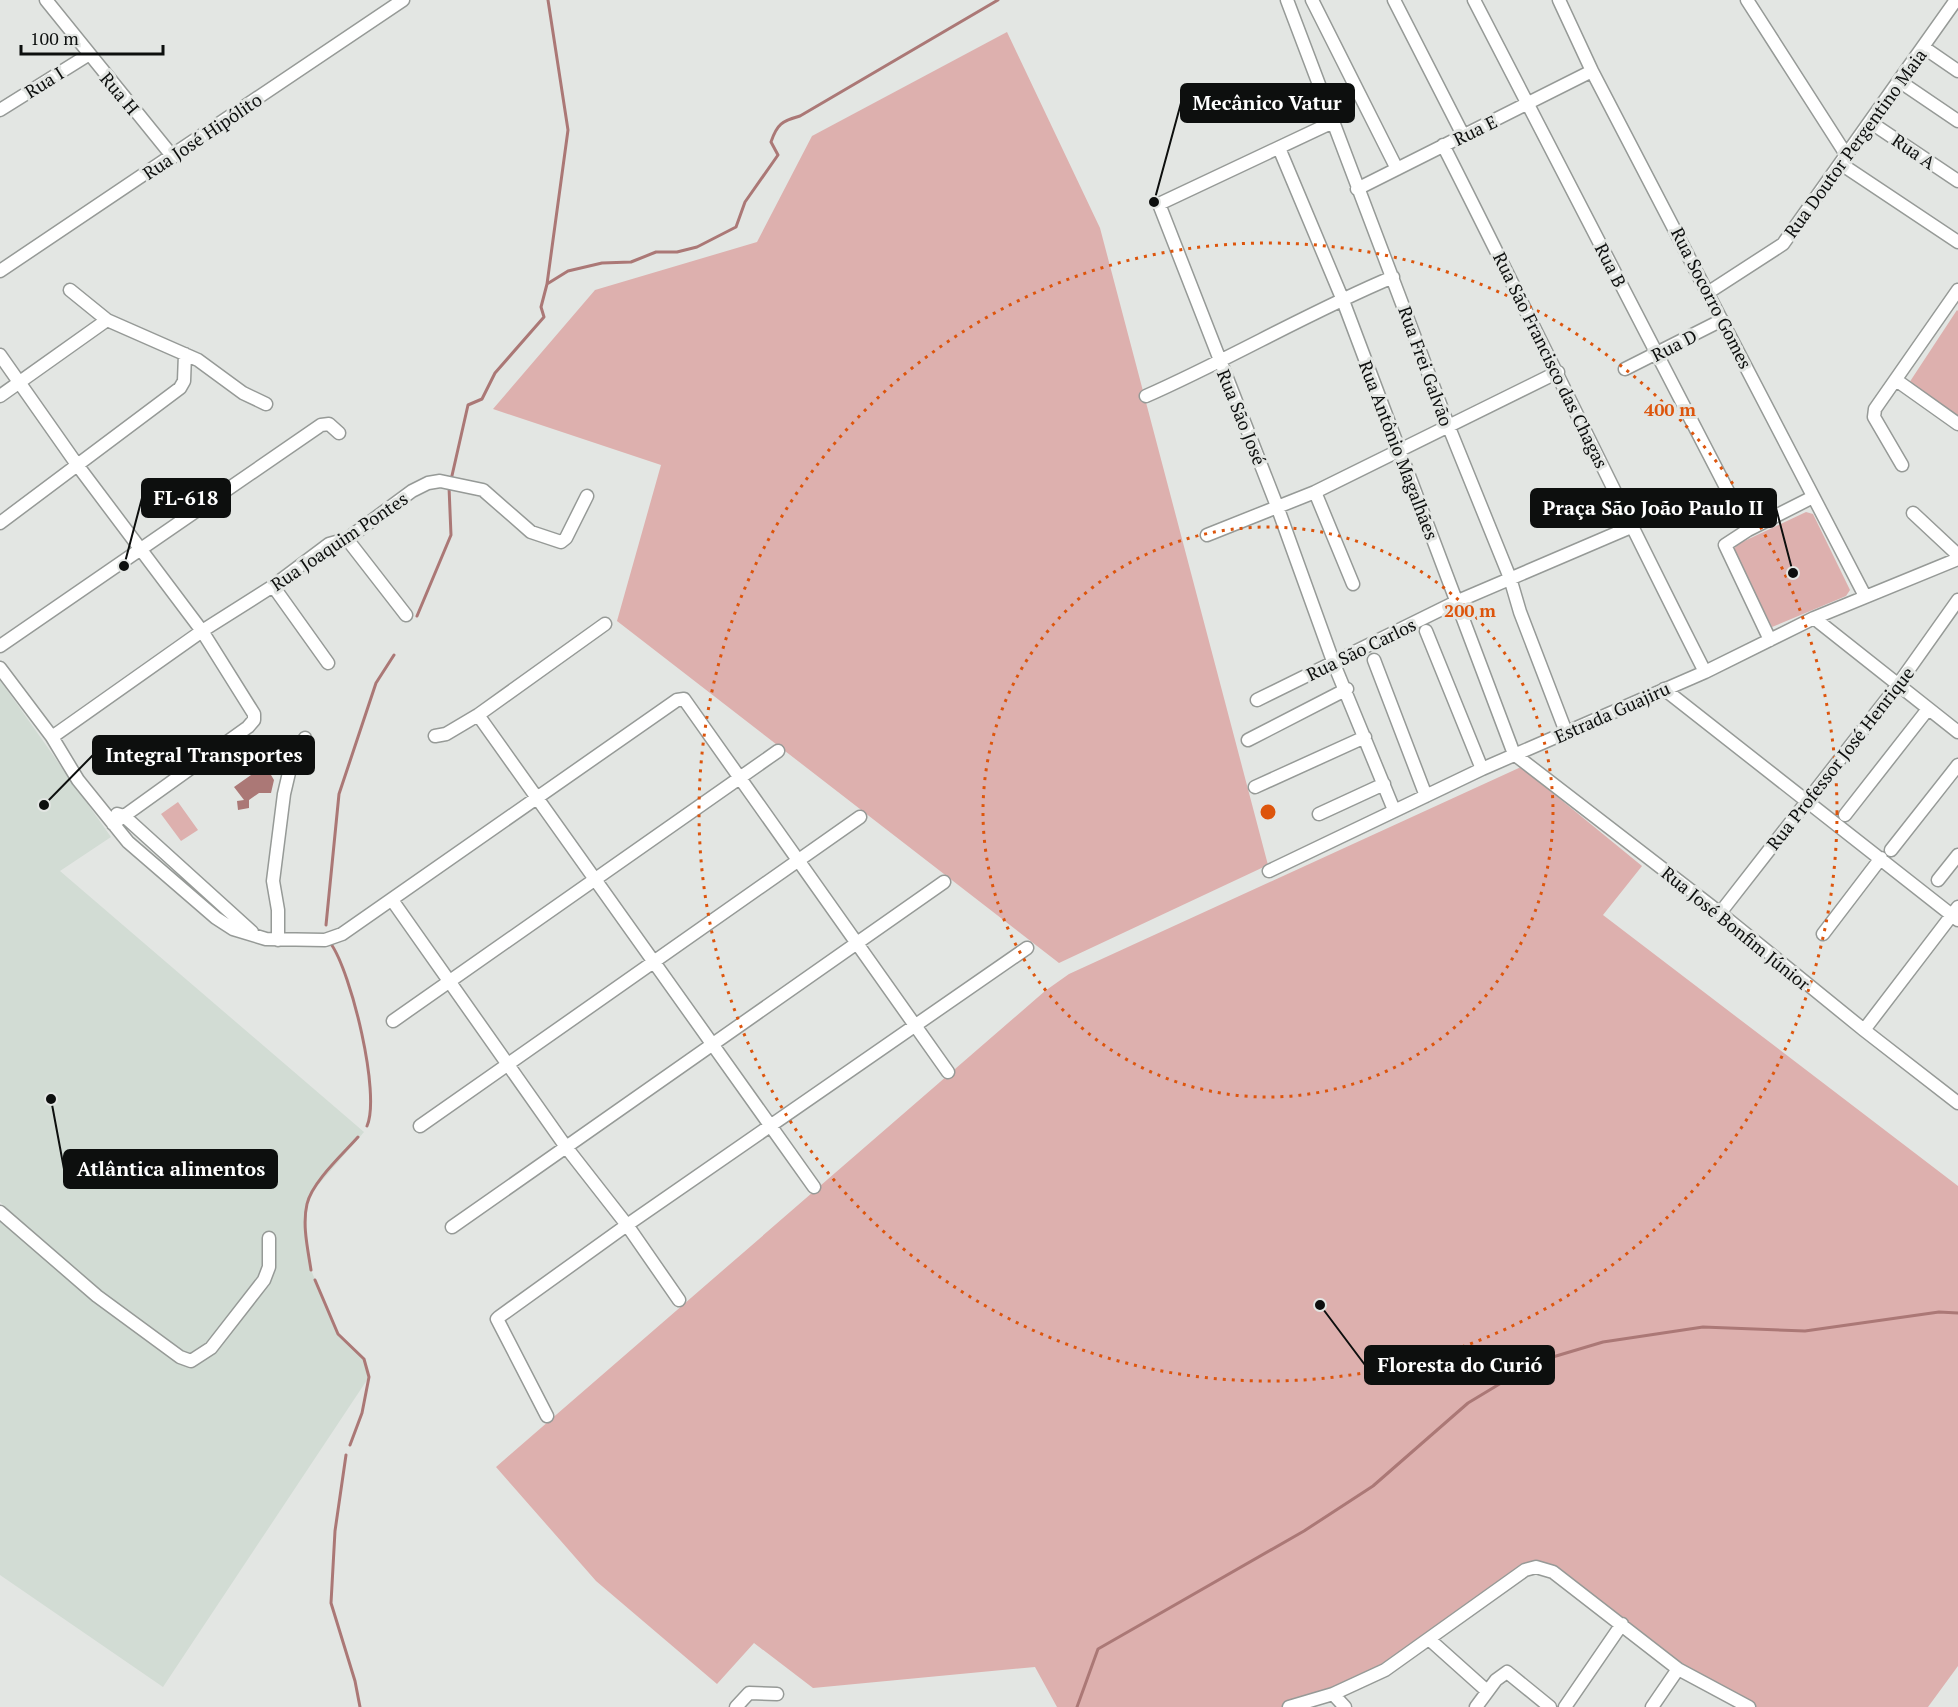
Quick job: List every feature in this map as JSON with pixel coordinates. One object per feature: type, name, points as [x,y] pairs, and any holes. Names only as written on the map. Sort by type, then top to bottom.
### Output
[{"type":"street","name":"Rua H","points":[[46,0],[88,55],[173,157]]},
{"type":"street","name":"Rua José Hipólito","points":[[0,271],[173,157],[403,0]]},
{"type":"street","name":"Rua Frei Galvão","points":[[1287,0],[1448,425],[1510,578],[1566,732]]},
{"type":"street","points":[[1312,0],[1397,170]]},
{"type":"street","points":[[1394,0],[1463,135]]},
{"type":"street","name":"Rua B","points":[[1474,0],[1748,530]]},
{"type":"street","name":"Rua Socorro Gomes","points":[[1559,0],[1592,71],[1709,292],[1865,596]]},
{"type":"street","points":[[1747,0],[1844,160],[1958,242]]},
{"type":"street","name":"Rua Doutor Pergentino Maia","points":[[1709,292],[1783,244],[1956,0]]},
{"type":"street","points":[[1923,47],[1958,71]]},
{"type":"street","name":"Rua I","points":[[0,110],[88,55]]},
{"type":"street","name":"Rua E","points":[[1357,189],[1592,71]]},
{"type":"street","points":[[1899,81],[1958,122]]},
{"type":"street","name":"Rua São José","points":[[1333,122],[1159,204],[1277,506],[1334,663],[1347,689],[1394,810]]},
{"type":"street","name":"Rua A","points":[[1870,122],[1958,181]]},
{"type":"street","name":"Rua São Francisco das Chagas","points":[[1443,146],[1558,372],[1631,526],[1705,672]]},
{"type":"street","name":"Rua Antônio Magalhães","points":[[1279,148],[1342,298],[1514,754]]},
{"type":"street","points":[[1146,396],[1220,362],[1342,298],[1393,277]]},
{"type":"street","points":[[70,290],[107,320],[185,354],[243,393],[266,404]]},
{"type":"street","points":[[1902,465],[1874,417],[1875,409],[1958,290]]},
{"type":"street","points":[[0,396],[107,320]]},
{"type":"street","name":"Rua D","points":[[1625,369],[1722,320]]},
{"type":"street","points":[[0,523],[180,388],[184,381],[185,354]]},
{"type":"street","points":[[0,356],[78,466],[202,631],[254,712],[254,720],[248,727],[113,824]]},
{"type":"street","points":[[1207,535],[1315,492],[1558,372]]},
{"type":"street","points":[[1896,380],[1958,424]]},
{"type":"street","points":[[0,646],[321,425],[330,424],[339,433]]},
{"type":"street","name":"Rua Joaquim Pontes","points":[[52,737],[202,631],[273,586],[329,544],[347,539],[412,491],[433,481],[450,482],[483,490],[524,527],[551,541],[561,542],[566,538],[586,496]]},
{"type":"street","points":[[1315,492],[1353,584]]},
{"type":"street","points":[[1770,640],[1725,549],[1726,543],[1813,497]]},
{"type":"street","points":[[1913,513],[1958,557]]},
{"type":"street","name":"Rua São Carlos","points":[[1257,700],[1458,602],[1631,526]]},
{"type":"street","points":[[347,539],[406,615]]},
{"type":"street","name":"Estrada Guajiru","points":[[1269,871],[1514,754],[1705,672],[1814,618],[1958,557]]},
{"type":"street","points":[[273,586],[328,663]]},
{"type":"street","name":"Rua Professor José Henrique","points":[[1720,913],[1898,686],[1958,600]]},
{"type":"street","points":[[1814,618],[1958,732]]},
{"type":"street","points":[[435,736],[446,734],[478,715],[605,624]]},
{"type":"street","points":[[1426,631],[1482,769]]},
{"type":"street","points":[[1374,660],[1426,796]]},
{"type":"street","points":[[0,668],[52,737],[78,780],[128,842],[216,918],[233,929],[253,933],[266,939],[279,940],[325,940],[336,937],[392,900],[536,796],[682,699],[688,701],[948,1072]]},
{"type":"street","points":[[1248,740],[1347,689]]},
{"type":"street","points":[[1664,689],[1807,801],[1886,854],[1956,914],[1864,1030]]},
{"type":"street","points":[[1845,815],[1928,710]]},
{"type":"street","points":[[478,715],[814,1187]]},
{"type":"street","points":[[1255,787],[1315,762],[1365,737]]},
{"type":"street","points":[[279,940],[278,910],[273,881],[284,794],[292,760],[305,738]]},
{"type":"street","points":[[393,1021],[778,751]]},
{"type":"street","name":"Rua José Bonfim Júnior","points":[[1514,754],[1720,913],[1958,1103]]},
{"type":"street","points":[[1823,934],[1958,765]]},
{"type":"street","points":[[1319,814],[1384,784]]},
{"type":"street","points":[[101,810],[124,816],[253,933]]},
{"type":"street","points":[[420,1126],[860,817]]},
{"type":"street","points":[[1938,880],[1958,855]]},
{"type":"street","points":[[452,1227],[944,882]]},
{"type":"street","points":[[392,900],[566,1147],[627,1225],[679,1300]]},
{"type":"street","points":[[547,1416],[498,1319],[627,1225],[1027,948]]},
{"type":"street","points":[[0,1212],[97,1296],[180,1357],[191,1361],[211,1348],[264,1280],[269,1267],[270,1238]]},
{"type":"street","points":[[1289,1707],[1333,1694],[1385,1670],[1525,1570],[1536,1567],[1553,1572],[1678,1669],[1749,1707]]},
{"type":"street","points":[[1564,1707],[1622,1624]]},
{"type":"street","points":[[1430,1640],[1487,1691]]},
{"type":"street","points":[[1652,1707],[1678,1669]]},
{"type":"street","points":[[1476,1707],[1487,1691],[1507,1672],[1550,1707]]},
{"type":"street","points":[[736,1707],[749,1694],[777,1694]]},
{"type":"street","points":[[1333,1694],[1345,1707]]},
{"type":"shaded area","points":[[1007,32],[1100,228],[1268,865],[1059,963],[617,621],[661,465],[493,409],[595,290],[757,242],[812,136]]},
{"type":"shaded area","points":[[1958,311],[1958,416],[1909,383]]},
{"type":"shaded area","points":[[1806,512],[1813,514],[1850,590],[1846,596],[1772,627],[1733,550],[1738,544]]},
{"type":"shaded area","points":[[0,680],[111,837],[60,871],[364,1132],[313,1191],[307,1205],[306,1231],[311,1270],[338,1334],[364,1359],[369,1377],[163,1687],[0,1575],[0,1211],[5,1207],[0,1202]]},
{"type":"shaded area","points":[[265,765],[274,780],[271,793],[259,793],[249,800],[249,808],[238,810],[237,801],[244,800],[234,787]]},
{"type":"shaded area","points":[[1521,767],[1642,866],[1603,915],[1958,1186],[1958,1666],[1928,1707],[1753,1707],[1675,1665],[1532,1562],[1412,1653],[1302,1707],[1057,1707],[1035,1667],[813,1688],[754,1643],[717,1684],[596,1581],[496,1467],[1045,991],[1069,974]]},
{"type":"shaded area","points":[[178,802],[198,830],[181,841],[161,814]]},
{"type":"waterway","points":[[451,480],[468,405],[482,399],[495,373],[544,317],[541,307],[547,284],[568,130],[548,0]]},
{"type":"waterway","points":[[547,284],[568,271],[602,263],[631,262],[656,252],[677,252],[697,247],[736,227],[745,202],[778,155],[771,142],[781,124],[800,116],[998,0]]},
{"type":"waterway","points":[[417,616],[451,535],[449,487]]},
{"type":"waterway","points":[[326,925],[339,794],[376,683],[394,655]]},
{"type":"waterway","points":[[331,944],[347,980],[362,1034],[370,1088],[367,1126]]},
{"type":"waterway","points":[[311,1270],[305,1229],[307,1204],[321,1178],[358,1137]]},
{"type":"waterway","points":[[315,1280],[338,1334],[364,1359],[369,1377],[362,1413],[350,1445]]},
{"type":"waterway","points":[[1077,1707],[1098,1649],[1304,1531],[1373,1486],[1468,1403],[1536,1362],[1603,1342],[1703,1327],[1805,1331],[1939,1312],[1958,1313]]},
{"type":"waterway","points":[[346,1455],[335,1531],[331,1603],[355,1681],[360,1707]]},
{"type":"place","name":"Mecânico Vatur","points":[[1154,202]]},
{"type":"place","name":"FL-618","points":[[124,566]]},
{"type":"place","name":"Praça São João Paulo II","points":[[1793,573]]},
{"type":"place","name":"Integral Transportes","points":[[44,805]]},
{"type":"place","name":"Atlântica alimentos","points":[[51,1099]]},
{"type":"place","name":"Floresta do Curió","points":[[1320,1305]]}]
